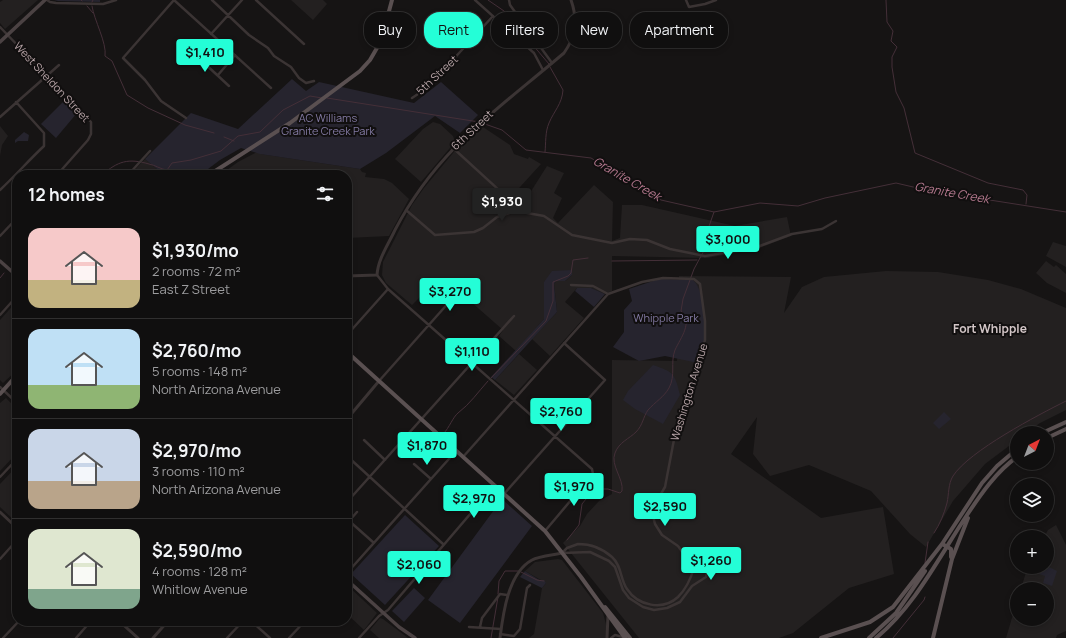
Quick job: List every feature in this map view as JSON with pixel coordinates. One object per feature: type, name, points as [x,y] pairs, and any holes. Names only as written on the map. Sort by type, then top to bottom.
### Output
[{"type":"main road","points":[[0,42],[46,0]]},
{"type":"main road","points":[[216,170],[242,152],[290,123],[360,71],[377,49],[392,0]]},
{"type":"main road","points":[[0,261],[12,272]]},
{"type":"main road","points":[[352,357],[545,531],[603,606],[625,638]]},
{"type":"main road","points":[[1,390],[12,380]]},
{"type":"main road","points":[[1054,428],[1066,422]]},
{"type":"main road","points":[[1054,435],[1066,429]]},
{"type":"main road","points":[[876,638],[906,608],[982,483],[996,466],[1010,455]]},
{"type":"main road","points":[[869,638],[887,622],[905,602],[976,501],[1000,471],[1010,463]]},
{"type":"main road","points":[[944,590],[958,540],[976,501]]},
{"type":"main road","points":[[933,638],[952,552],[944,545]]},
{"type":"main road","points":[[821,638],[863,625],[887,611],[903,595],[944,545]]},
{"type":"main road","points":[[352,585],[383,613],[415,638]]},
{"type":"main road","points":[[603,606],[610,612],[630,638]]},
{"type":"street","points":[[46,0],[56,3],[97,4],[116,0]]},
{"type":"street","points":[[186,118],[161,101],[145,80],[123,58],[174,0],[271,88]]},
{"type":"street","points":[[212,0],[249,36],[268,48],[274,56],[291,67],[299,78],[306,83],[314,81]]},
{"type":"street","points":[[211,34],[242,0]]},
{"type":"street","points":[[256,0],[304,44]]},
{"type":"street","points":[[475,0],[491,15]]},
{"type":"street","points":[[509,0],[510,5],[550,64]]},
{"type":"street","name":"6th Street","points":[[377,275],[378,266],[384,252],[406,210],[429,175],[475,126],[564,53],[573,38],[576,16],[571,0]]},
{"type":"street","points":[[686,0],[689,6],[705,4],[716,0]]},
{"type":"street","name":"5th Street","points":[[412,98],[427,88],[491,17]]},
{"type":"street","name":"West Sheldon Street","points":[[0,27],[91,122],[92,134],[61,170]]},
{"type":"street","points":[[528,48],[534,53],[544,70]]},
{"type":"street","points":[[190,50],[229,86]]},
{"type":"street","points":[[218,75],[235,55]]},
{"type":"street","points":[[0,117],[59,65]]},
{"type":"street","points":[[16,102],[44,133],[44,146],[25,163],[22,170]]},
{"type":"street","points":[[453,148],[512,202],[516,207],[516,211]]},
{"type":"street","points":[[133,170],[150,151]]},
{"type":"street","points":[[0,190],[12,179]]},
{"type":"street","points":[[406,210],[430,232],[442,236],[452,232],[474,232],[483,228],[497,217],[516,211],[544,216],[572,235],[612,243],[630,239],[646,240],[670,249],[706,256],[757,247],[792,234],[822,229],[836,221]]},
{"type":"street","points":[[0,236],[12,223]]},
{"type":"street","points":[[352,276],[377,275],[388,289],[592,470],[593,474],[545,531]]},
{"type":"street","name":"Washington Avenue","points":[[608,294],[642,282],[663,278],[694,278],[698,280],[705,321],[705,340],[688,399],[676,429],[665,488],[654,507],[653,516],[655,524],[662,535],[682,551],[694,568]]},
{"type":"street","points":[[463,457],[608,294],[593,286],[571,285]]},
{"type":"street","points":[[352,329],[388,289]]},
{"type":"street","points":[[352,413],[459,291],[466,290]]},
{"type":"street","points":[[0,315],[12,302]]},
{"type":"street","points":[[352,497],[471,362],[514,316]]},
{"type":"street","points":[[504,494],[605,380],[564,343]]},
{"type":"street","points":[[1,390],[12,399]]},
{"type":"street","points":[[364,440],[385,460]]},
{"type":"street","points":[[352,567],[456,451]]},
{"type":"street","points":[[352,461],[443,544]]},
{"type":"street","points":[[0,477],[12,464]]},
{"type":"street","points":[[414,464],[431,479]]},
{"type":"street","points":[[359,638],[383,613],[388,610],[494,486]]},
{"type":"street","points":[[0,512],[12,523]]},
{"type":"street","points":[[352,516],[357,512]]},
{"type":"street","points":[[352,524],[374,543]]},
{"type":"street","points":[[500,638],[507,594],[512,583],[526,564],[531,560],[562,553],[590,552],[607,560],[614,567],[623,590],[629,598],[643,607],[654,610],[667,608],[680,602],[692,586],[707,575],[706,568],[700,565],[694,568],[694,574],[676,599],[669,603],[654,606],[639,601],[632,596],[624,584],[618,564],[605,551],[592,546],[578,544],[567,548],[562,553]]},
{"type":"street","points":[[0,559],[12,546]]},
{"type":"street","points":[[694,574],[700,579]]},
{"type":"street","points":[[500,634],[514,636],[520,629],[527,588],[530,585]]},
{"type":"street","points":[[480,626],[482,618],[500,594],[507,594]]},
{"type":"street","points":[[607,638],[608,615]]},
{"type":"street","points":[[3,638],[14,626]]},
{"type":"street","points":[[76,638],[87,626]]},
{"type":"street","points":[[125,626],[138,638]]},
{"type":"street","points":[[153,638],[164,626]]},
{"type":"street","points":[[227,638],[238,626]]},
{"type":"street","points":[[257,626],[270,638]]},
{"type":"street","points":[[289,638],[300,626]]},
{"type":"street","points":[[469,627],[480,626],[501,629]]},
{"type":"street","points":[[611,638],[616,636],[625,638]]},
{"type":"shaded area","points":[[3,0],[38,0],[5,29],[0,23],[0,2]]},
{"type":"shaded area","points":[[291,0],[323,0],[327,4],[313,20]]},
{"type":"shaded area","points":[[433,122],[440,124],[453,136],[455,142],[421,182],[395,159],[423,129]]},
{"type":"shaded area","points":[[480,125],[510,145],[514,154],[528,159],[529,157],[541,164],[510,198],[516,204],[528,196],[547,166],[564,173],[554,193],[562,198],[553,218],[558,223],[594,185],[613,202],[612,241],[620,238],[622,205],[642,205],[735,226],[787,217],[791,236],[757,249],[707,258],[612,256],[612,291],[605,294],[591,288],[577,288],[565,302],[584,318],[550,356],[532,339],[557,312],[554,284],[556,281],[565,281],[572,275],[572,270],[544,282],[544,319],[516,351],[499,336],[503,330],[462,294],[462,287],[444,305],[427,290],[412,305],[386,283],[382,275],[383,262],[412,205],[458,147]]},
{"type":"shaded area","points":[[0,126],[8,136],[2,145],[0,156]]},
{"type":"shaded area","points":[[259,151],[261,154],[360,169],[362,172],[366,173],[365,177],[384,179],[392,183],[409,199],[389,236],[352,238],[352,170],[227,170],[238,162]]},
{"type":"shaded area","points":[[145,159],[160,170],[135,170]]},
{"type":"shaded area","points":[[1053,242],[1066,246],[1066,267],[1046,256]]},
{"type":"shaded area","points":[[1046,261],[1054,267],[1056,265],[1066,274],[1066,293],[1047,283],[1036,273]]},
{"type":"shaded area","points":[[886,271],[938,272],[988,280],[1021,289],[1066,308],[1066,410],[1036,426],[1010,426],[1010,445],[985,464],[953,501],[926,547],[910,534],[871,491],[809,465],[770,476],[753,454],[757,417],[731,454],[821,518],[883,507],[894,574],[849,588],[793,633],[779,638],[639,638],[563,543],[580,526],[587,514],[599,501],[612,494],[612,360],[677,361],[679,276],[791,277],[784,313],[802,287],[824,277]]},
{"type":"shaded area","points":[[12,307],[12,375],[3,383],[0,380],[0,320]]},
{"type":"shaded area","points":[[519,354],[537,370],[514,395],[495,380]]},
{"type":"shaded area","points":[[6,398],[12,404],[12,458],[0,471],[0,403]]},
{"type":"shaded area","points":[[12,471],[12,518],[0,507],[0,484]]},
{"type":"shaded area","points":[[1056,525],[1066,545],[1066,631],[1057,635],[1056,638],[1006,638],[1010,625],[1010,626],[1054,626],[1054,582],[1023,582],[1025,574],[1054,574],[1054,530],[1048,530]]},
{"type":"shaded area","points":[[558,559],[562,560],[603,613],[607,628],[606,638],[529,638],[534,634],[542,588],[546,583],[525,571],[535,562]]},
{"type":"shaded area","points":[[352,590],[377,613],[364,630],[352,619]]},
{"type":"shaded area","points":[[380,618],[408,638],[379,638],[370,630]]},
{"type":"green space","points":[[54,0],[100,0],[100,2],[58,1]]},
{"type":"green space","name":"AC Williams Granite Creek Park","points":[[292,79],[306,91],[319,82],[414,103],[441,82],[478,115],[460,133],[435,116],[386,153],[360,169],[260,154],[241,148],[220,160],[207,170],[160,170],[145,159],[191,113],[238,129]]},
{"type":"green space","points":[[64,101],[77,113],[56,138],[41,124]]},
{"type":"green space","points":[[24,132],[29,135],[28,141],[18,141],[15,143],[15,140]]},
{"type":"green space","points":[[572,270],[572,275],[565,281],[556,281],[554,284],[557,312],[495,380],[491,377],[544,319],[544,282],[552,271]]},
{"type":"green space","name":"Whipple Park","points":[[659,279],[693,280],[700,291],[704,308],[705,333],[698,363],[665,356],[639,361],[613,347],[624,332],[624,310],[632,301],[629,289]]},
{"type":"green space","points":[[577,288],[591,288],[605,294],[594,307],[575,291]]},
{"type":"green space","points":[[653,365],[669,372],[675,378],[680,395],[663,424],[635,409],[623,400],[628,391]]},
{"type":"green space","points":[[944,412],[951,419],[939,429],[933,423]]},
{"type":"green space","points":[[502,499],[532,526],[460,623],[428,600]]},
{"type":"green space","points":[[405,515],[439,546],[385,605],[352,575],[352,573]]},
{"type":"green space","points":[[1054,570],[1057,571],[1053,582],[1043,582],[1045,576],[1039,574],[1054,574]]},
{"type":"green space","points":[[525,571],[541,581],[544,580],[546,583],[542,588],[520,577]]},
{"type":"green space","points":[[414,588],[425,598],[404,622],[392,611]]},
{"type":"waterway","points":[[488,0],[504,11],[549,64]]},
{"type":"waterway","points":[[886,0],[887,22],[893,31],[891,41],[897,47],[892,57],[896,92],[904,108],[915,153],[988,183],[1023,190],[1027,195],[1026,204]]},
{"type":"waterway","points":[[87,6],[93,13]]},
{"type":"waterway","points":[[92,6],[104,45],[105,56],[112,61],[127,95],[148,108],[185,125],[214,133]]},
{"type":"waterway","points":[[545,152],[548,126],[559,103],[563,90],[550,67]]},
{"type":"waterway","name":"Granite Creek","points":[[167,170],[172,163],[191,160],[221,151],[238,136],[260,132],[283,110],[310,96],[322,98]]},
{"type":"waterway","name":"Granite Creek","points":[[327,98],[479,122]]},
{"type":"waterway","name":"Granite Creek","points":[[482,123],[502,130],[526,150],[591,158],[661,200],[714,212],[760,203],[798,206],[825,198],[896,183],[926,190],[1066,212]]},
{"type":"waterway","name":"Granite Creek","points":[[224,137],[234,141]]},
{"type":"waterway","name":"Granite Creek","points":[[109,170],[118,164],[129,161],[142,162],[167,170]]},
{"type":"waterway","points":[[567,540],[579,525],[582,504],[586,499],[602,489],[608,489],[620,493],[622,491],[621,482],[614,462],[615,453],[622,443],[638,429],[642,424],[648,410],[665,394],[669,388],[672,378],[675,350],[683,335],[686,325],[686,320],[681,311],[683,299],[694,269],[707,245],[707,232],[714,212]]},
{"type":"waterway","points":[[491,378],[546,321],[553,301],[553,282],[568,276],[571,273],[573,260],[588,258]]},
{"type":"waterway","points":[[612,261],[697,260]]},
{"type":"waterway","name":"Granite Creek","points":[[0,278],[4,273]]},
{"type":"waterway","points":[[444,433],[456,415],[470,402],[488,381]]},
{"type":"waterway","points":[[934,533],[945,511],[951,479],[961,466],[1005,434],[1066,401]]},
{"type":"waterway","points":[[925,563],[928,542]]},
{"type":"waterway","points":[[498,594],[499,581],[505,571],[518,571]]},
{"type":"waterway","points":[[521,572],[537,580],[544,581]]},
{"type":"waterway","points":[[491,638],[498,597]]},
{"type":"waterway","points":[[893,638],[925,597]]},
{"type":"district","name":"Fort Whipple","points":[[990,329]]}]
